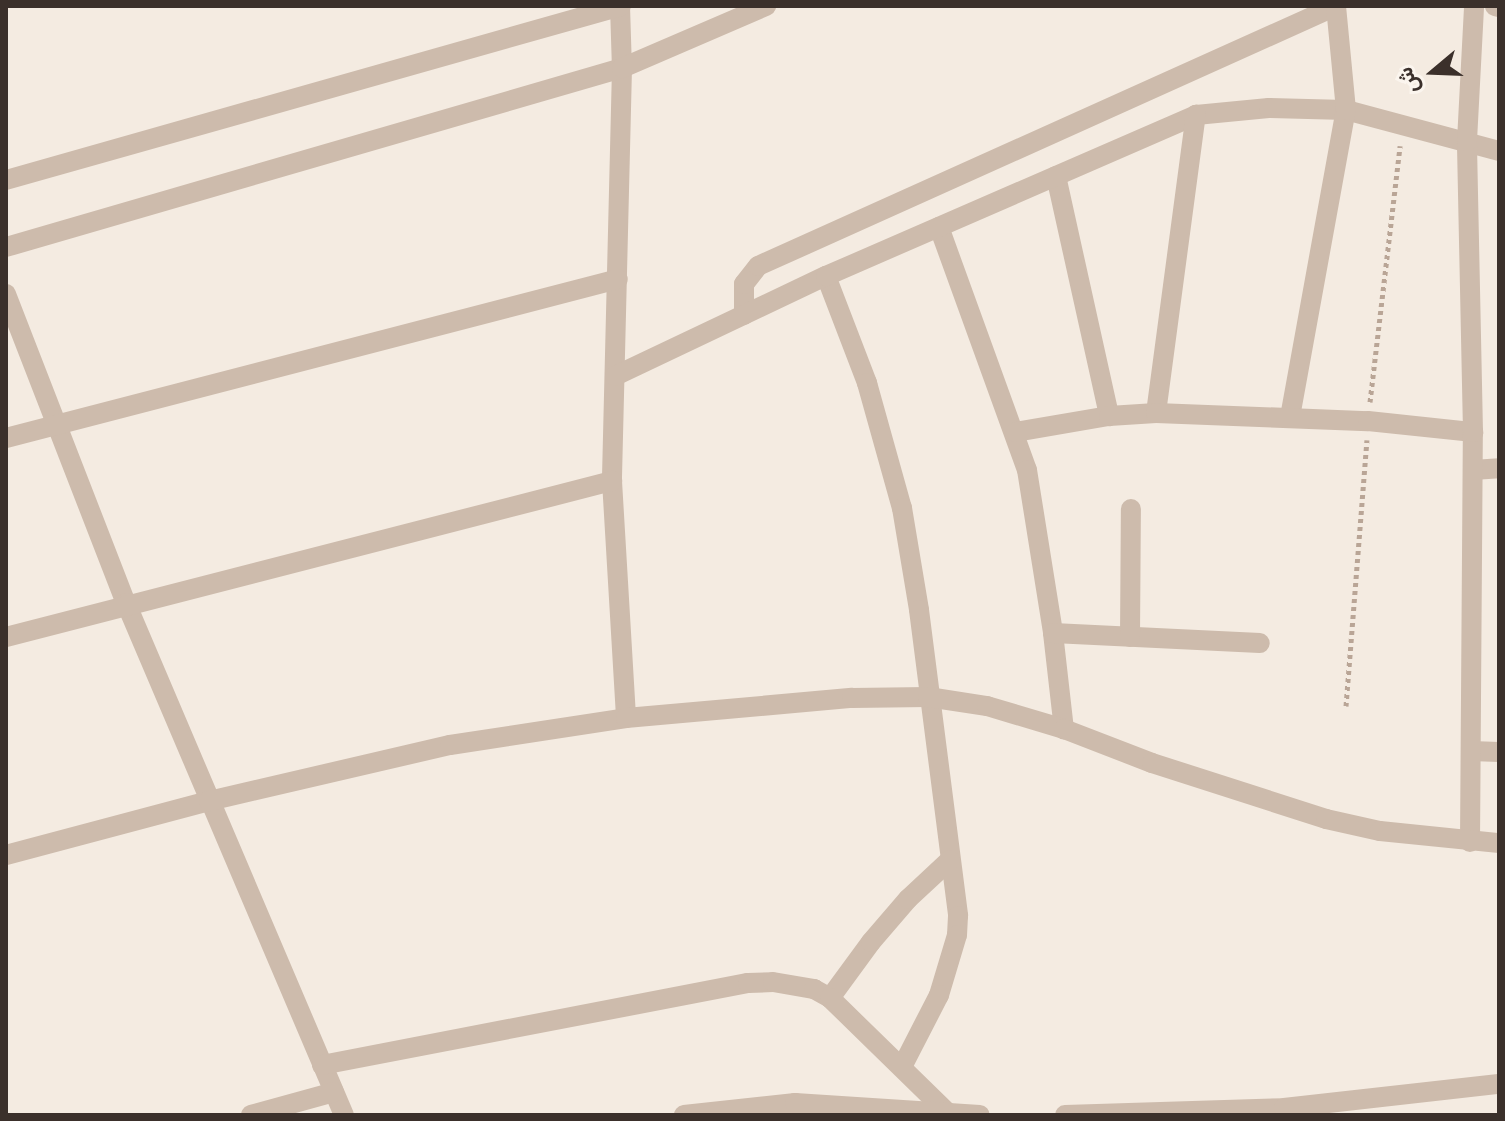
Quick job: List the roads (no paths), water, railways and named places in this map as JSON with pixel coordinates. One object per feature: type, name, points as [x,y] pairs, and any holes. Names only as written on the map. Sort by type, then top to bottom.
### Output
[{"type":"street","points":[[6,180],[620,6],[622,68],[612,481],[626,718]]},
{"type":"street","points":[[6,247],[622,68],[766,6]]},
{"type":"street","points":[[744,315],[744,284],[758,266],[1336,6],[1346,110],[1290,417]]},
{"type":"street","points":[[1470,842],[1473,432],[1467,141],[1474,6]]},
{"type":"street","points":[[615,376],[826,276],[1196,115],[1269,108],[1346,110],[1499,151]]},
{"type":"street","points":[[1156,413],[1196,115]]},
{"type":"street","points":[[1056,176],[1109,416]]},
{"type":"street","points":[[939,227],[1016,432],[1037,521],[1064,729]]},
{"type":"street","points":[[826,276],[887,445],[910,548],[950,860],[957,935],[939,995],[903,1065]]},
{"type":"street","points":[[6,438],[618,279]]},
{"type":"street","points":[[6,294],[126,603],[344,1115]]},
{"type":"street","points":[[1016,432],[1109,416],[1156,413],[1290,417],[1473,432]]},
{"type":"street","points":[[1473,470],[1499,468]]},
{"type":"street","points":[[6,637],[126,603],[612,481]]},
{"type":"street","points":[[1130,637],[1131,509]]},
{"type":"street","points":[[1053,633],[1260,643]]},
{"type":"street","points":[[6,855],[209,801],[450,745],[626,718],[852,698],[928,697],[987,706],[1064,729],[1152,763],[1326,819],[1380,831],[1499,843]]},
{"type":"street","points":[[1471,751],[1499,752]]},
{"type":"street","points":[[830,998],[880,931],[950,860]]},
{"type":"street","points":[[322,1065],[748,983],[796,985],[830,998],[903,1065],[948,1113]]},
{"type":"street","points":[[1065,1115],[1284,1108],[1499,1084]]},
{"type":"street","points":[[251,1115],[334,1092]]},
{"type":"street","points":[[684,1115],[795,1103],[980,1115]]}]
